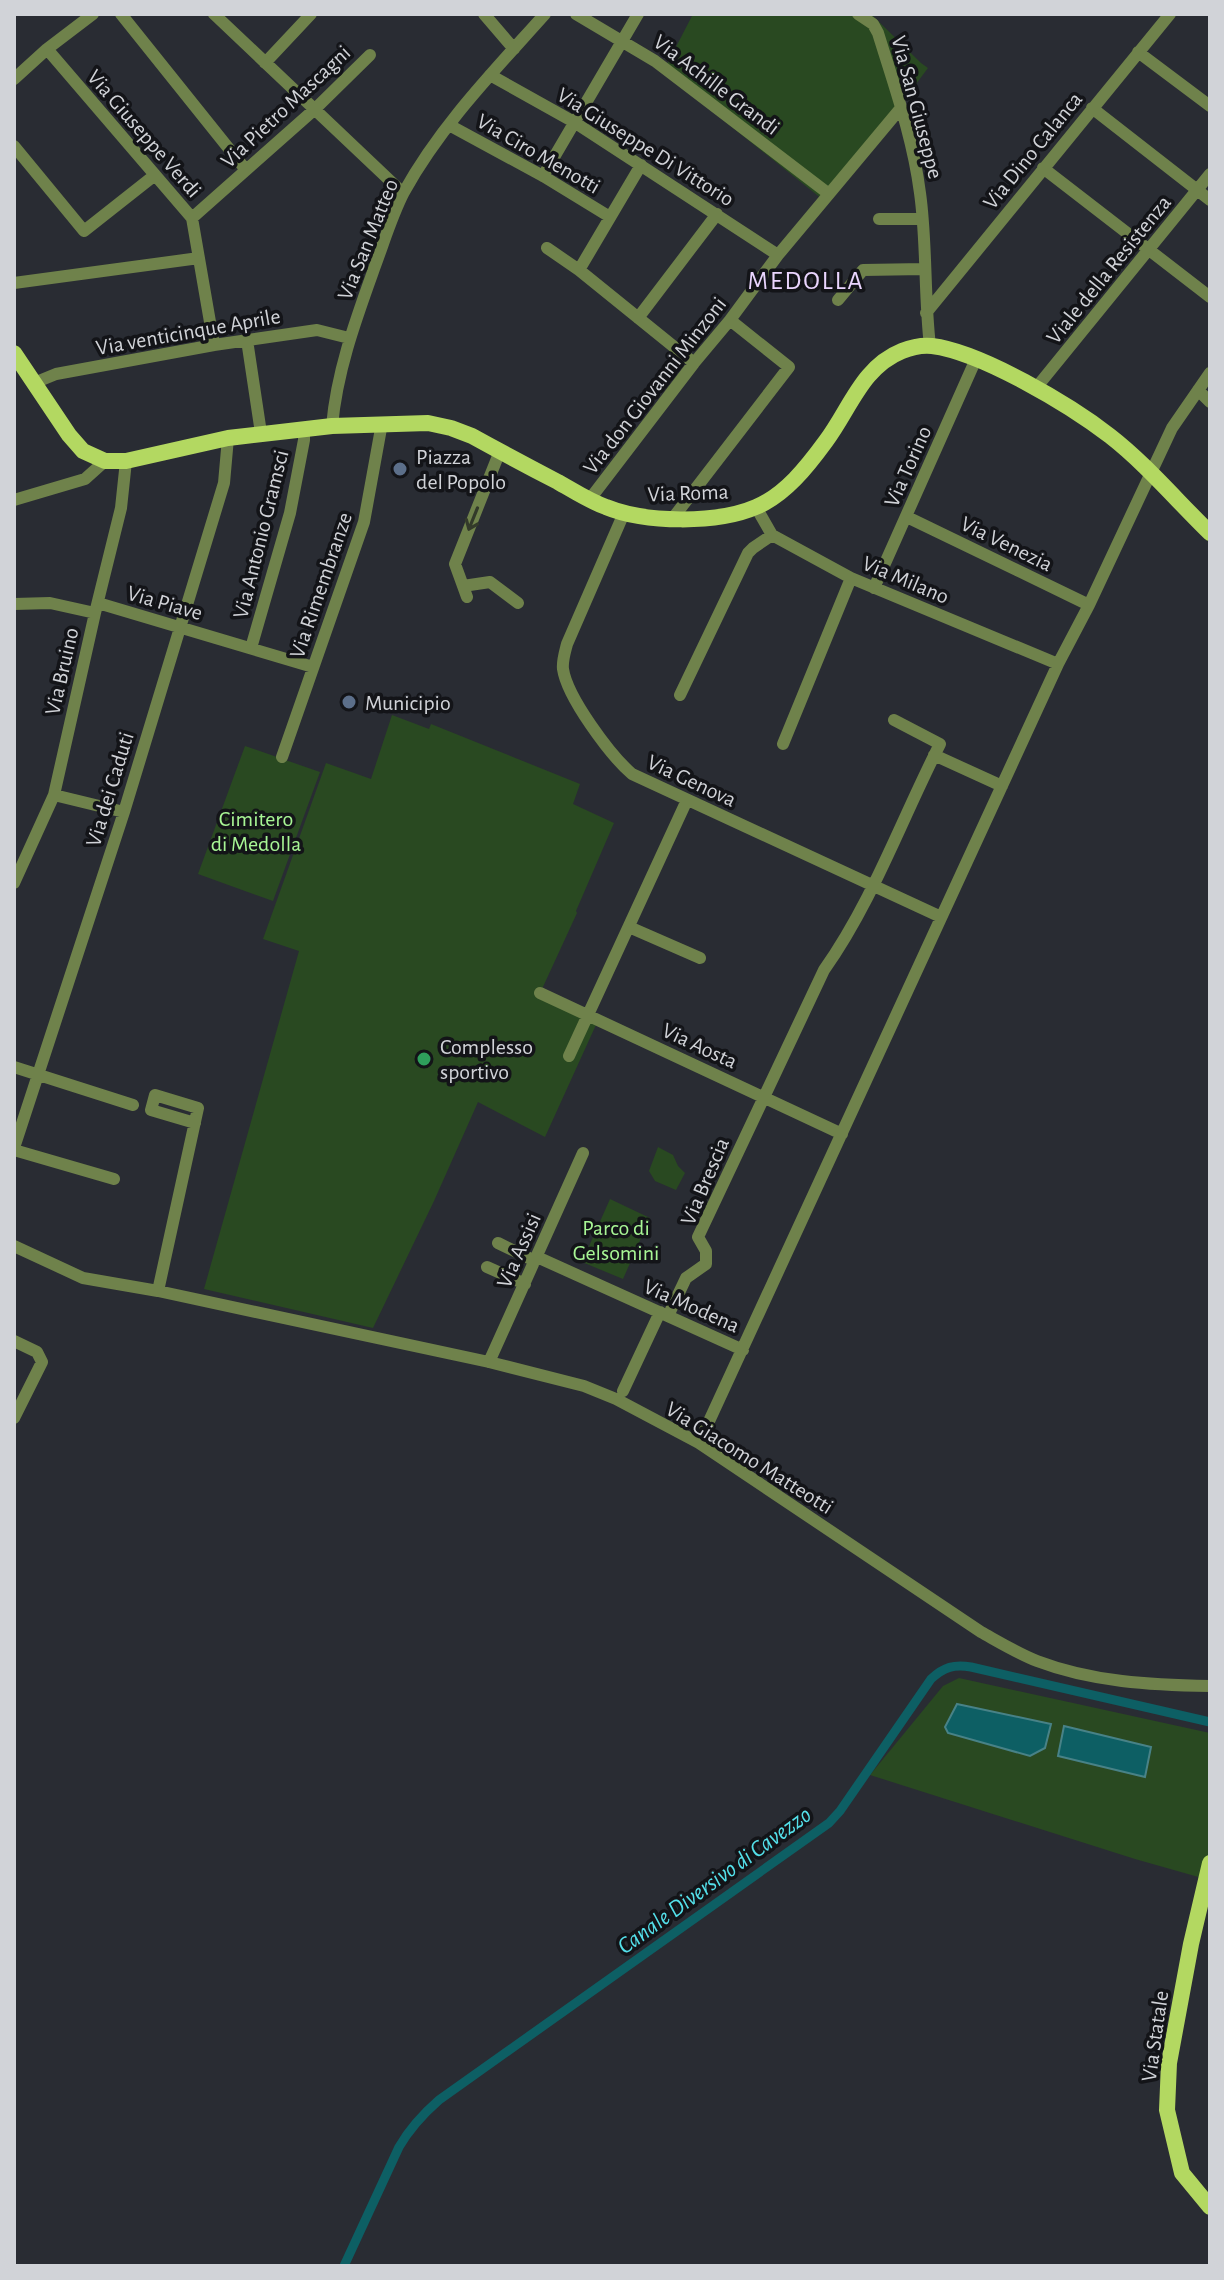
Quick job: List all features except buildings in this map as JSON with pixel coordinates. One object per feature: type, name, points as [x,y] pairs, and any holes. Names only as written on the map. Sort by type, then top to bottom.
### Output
[{"type":"main road","name":"Via Roma","points":[[105,461],[126,461],[261,433],[382,423],[406,429],[428,423],[451,428],[590,499],[624,513],[673,518],[711,517],[756,507],[777,494],[814,458],[872,370],[903,350],[930,346],[976,359],[1036,388],[1109,436],[1207,524]]},
{"type":"main road","points":[[14,353],[69,435],[83,451],[105,461]]},
{"type":"main road","name":"Via Statale","points":[[1210,1863],[1169,2063],[1167,2110],[1182,2173],[1210,2207]]},
{"type":"street","points":[[66,14],[77,26]]},
{"type":"street","points":[[14,79],[93,14]]},
{"type":"street","points":[[121,14],[246,170]]},
{"type":"street","points":[[214,14],[403,193]]},
{"type":"street","points":[[265,63],[311,14]]},
{"type":"street","points":[[484,14],[514,49]]},
{"type":"street","name":"Via San Matteo","points":[[332,426],[335,396],[349,338],[403,193],[449,125],[545,14]]},
{"type":"street","name":"Via Achille Grandi","points":[[576,14],[655,61],[829,194]]},
{"type":"street","points":[[543,176],[638,14]]},
{"type":"street","name":"Via San Giuseppe","points":[[858,14],[873,24],[878,33],[908,134],[920,192],[930,346]]},
{"type":"street","name":"Via Dino Calanca","points":[[926,313],[1170,14]]},
{"type":"street","name":"Via Giuseppe Verdi","points":[[47,49],[192,218],[214,345]]},
{"type":"street","points":[[1138,52],[1210,106]]},
{"type":"street","name":"Via Pietro Mascagni","points":[[192,218],[315,109],[370,55]]},
{"type":"street","name":"Via Giuseppe Di Vittorio","points":[[490,75],[574,122],[778,255]]},
{"type":"street","points":[[1092,108],[1210,200]]},
{"type":"street","name":"Via don Giovanni Minzoni","points":[[590,499],[778,255],[900,109]]},
{"type":"street","name":"Via Ciro Menotti","points":[[449,125],[610,217]]},
{"type":"street","points":[[14,146],[84,231],[155,175]]},
{"type":"street","points":[[579,270],[641,165]]},
{"type":"street","points":[[1043,168],[1210,297]]},
{"type":"street","name":"Viale della Resistenza","points":[[1036,388],[1210,174]]},
{"type":"street","points":[[638,318],[717,214]]},
{"type":"street","points":[[879,219],[922,219]]},
{"type":"street","points":[[547,248],[694,363]]},
{"type":"street","points":[[14,283],[199,258]]},
{"type":"street","points":[[838,300],[863,270],[924,269]]},
{"type":"street","points":[[673,518],[789,367],[730,320]]},
{"type":"street","name":"Via venticinque Aprile","points":[[34,383],[56,374],[317,330],[349,338]]},
{"type":"street","points":[[247,340],[261,433]]},
{"type":"street","name":"Via Torino","points":[[874,588],[976,359]]},
{"type":"street","points":[[699,1443],[1058,664],[1172,428],[1210,373]]},
{"type":"street","points":[[1198,390],[1210,402]]},
{"type":"street","name":"Via Rimembranze","points":[[282,757],[364,522],[382,423]]},
{"type":"street","name":"Via Antonio Gramsci","points":[[251,648],[290,513],[304,429]]},
{"type":"street","name":"Via dei Caduti","points":[[14,1149],[124,812],[224,483],[228,438]]},
{"type":"street","points":[[500,451],[455,564],[465,592],[490,582],[518,603]]},
{"type":"street","points":[[14,500],[85,479],[105,461]]},
{"type":"street","name":"Via Bruino","points":[[14,883],[54,795],[121,508],[126,461]]},
{"type":"street","points":[[680,695],[748,553],[772,535],[756,507]]},
{"type":"street","name":"Via Genova","points":[[624,513],[567,644],[563,666],[577,705],[625,767],[632,774],[941,917]]},
{"type":"street","name":"Via Venezia","points":[[907,517],[1089,605]]},
{"type":"street","name":"Via Milano","points":[[772,535],[851,578],[1058,664]]},
{"type":"street","points":[[783,744],[851,578]]},
{"type":"street","name":"Via Piave","points":[[14,604],[50,603],[96,608],[179,626],[313,667]]},
{"type":"street","points":[[762,1097],[824,970],[872,885],[940,744],[894,720]]},
{"type":"street","points":[[934,755],[1002,786]]},
{"type":"street","points":[[54,795],[124,812]]},
{"type":"street","points":[[569,1056],[687,800]]},
{"type":"street","points":[[629,927],[700,958]]},
{"type":"street","name":"Via Aosta","points":[[540,993],[842,1134]]},
{"type":"street","points":[[14,1067],[133,1105]]},
{"type":"street","name":"Via Brescia","points":[[664,1314],[686,1278],[706,1264],[706,1251],[698,1237],[762,1097]]},
{"type":"street","points":[[158,1291],[195,1123]]},
{"type":"street","points":[[14,1149],[114,1179]]},
{"type":"street","name":"Via Assisi","points":[[489,1362],[583,1153]]},
{"type":"street","name":"Via Modena","points":[[498,1243],[743,1350]]},
{"type":"street","name":"Via Giacomo Matteotti","points":[[14,1246],[83,1278],[158,1291],[489,1362],[584,1386],[616,1399],[699,1443],[1007,1647],[1057,1668],[1110,1680],[1210,1686]]},
{"type":"street","points":[[487,1267],[525,1284]]},
{"type":"street","points":[[623,1391],[664,1314]]},
{"type":"street","points":[[14,1341],[37,1352],[42,1362],[14,1418]]},
{"type":"green space","points":[[693,14],[871,14],[928,68],[827,203],[663,72]]},
{"type":"green space","name":"Complesso sportivo","points":[[392,715],[429,729],[431,724],[580,784],[573,804],[614,823],[542,989],[600,1016],[545,1137],[478,1102],[373,1328],[204,1289],[299,951],[263,939],[326,763],[371,779]]},
{"type":"green space","name":"Cimitero di Medolla","points":[[245,746],[320,772],[273,901],[198,874]]},
{"type":"green space","points":[[658,1147],[673,1155],[685,1173],[676,1190],[655,1181],[649,1171]]},
{"type":"green space","name":"Parco di Gelsomini","points":[[610,1199],[650,1218],[623,1279],[582,1262]]},
{"type":"green space","points":[[959,1678],[1210,1733],[1209,1880],[870,1775],[943,1686]]},
{"type":"water","points":[[957,1704],[1051,1724],[1045,1748],[1030,1756],[948,1733],[945,1727]]},
{"type":"water","points":[[1064,1726],[1151,1747],[1145,1777],[1058,1756]]},
{"type":"waterway","name":"Canale Diversivo di Cavezzo","points":[[344,2266],[399,2147],[412,2127],[439,2100],[829,1823],[931,1679],[940,1672],[954,1666],[971,1667],[1210,1722]]},
{"type":"place","name":"Piazza del Popolo","points":[[400,469]]},
{"type":"place","name":"Municipio","points":[[349,702]]},
{"type":"place","name":"Complesso sportivo","points":[[424,1059]]},
{"type":"district","name":"MEDOLLA","points":[[806,280]]}]
